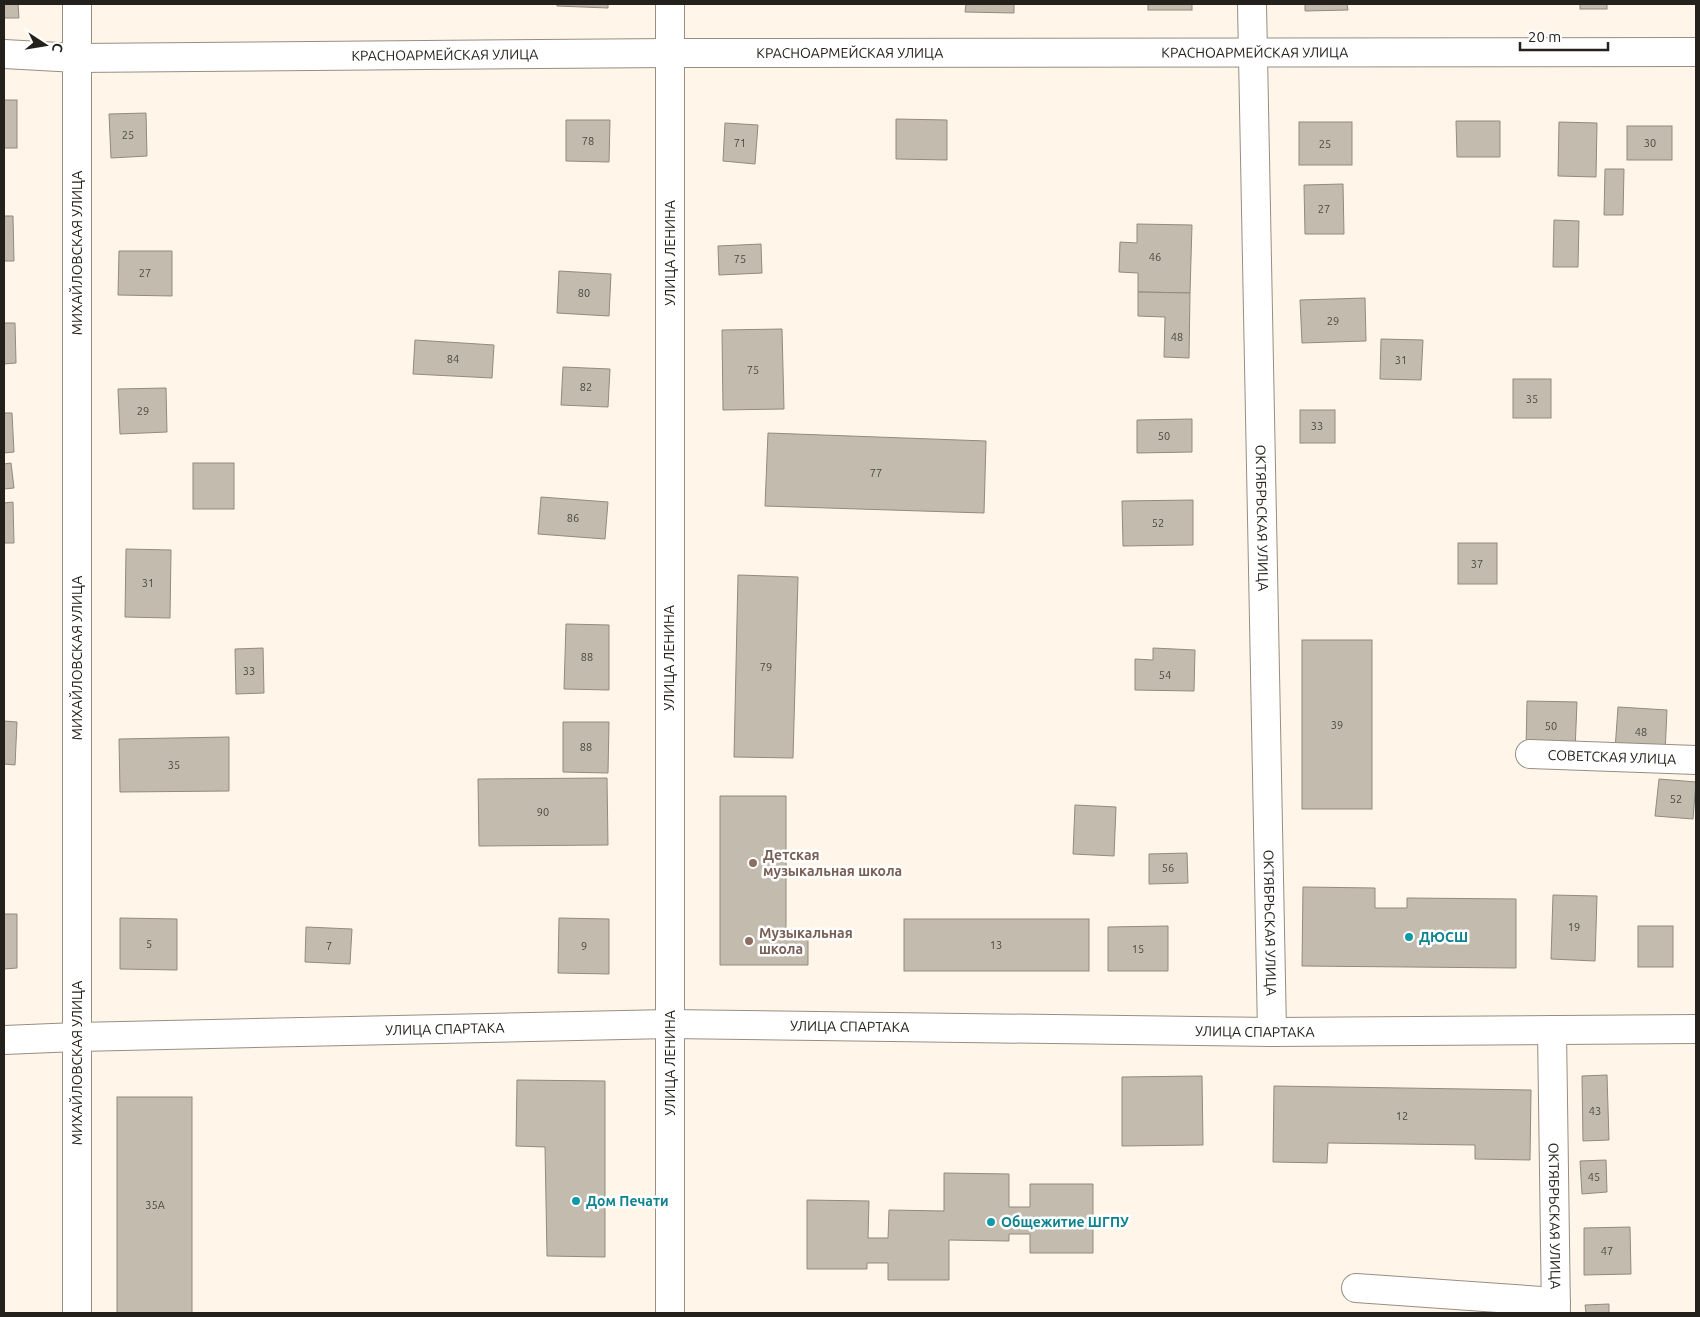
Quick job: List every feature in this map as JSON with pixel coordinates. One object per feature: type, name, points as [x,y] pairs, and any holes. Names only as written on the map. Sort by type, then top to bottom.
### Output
[{"type":"street","name":"МИХАЙЛОВСКАЯ УЛИЦА","points":[[76,4],[77,1313]]},
{"type":"street","name":"УЛИЦА ЛЕНИНА","points":[[670,4],[670,1313]]},
{"type":"street","name":"ОКТЯБРЬСКАЯ УЛИЦА","points":[[1252,4],[1272,1032]]},
{"type":"street","name":"КРАСНОАРМЕЙСКАЯ УЛИЦА","points":[[4,54],[77,58],[670,53],[1696,52]]},
{"type":"street","name":"СОВЕТСКАЯ УЛИЦА","points":[[1530,754],[1696,760]]},
{"type":"street","name":"УЛИЦА СПАРТАКА","points":[[4,1040],[669,1024],[1272,1032],[1696,1029]]},
{"type":"street","name":"ОКТЯБРЬСКАЯ УЛИЦА","points":[[1552,1030],[1556,1307]]},
{"type":"street","points":[[1356,1288],[1556,1307]]},
{"type":"building","points":[[4,4],[18,4],[19,18],[4,18]]},
{"type":"building","points":[[557,4],[608,4],[608,8],[557,6]]},
{"type":"building","points":[[966,4],[1014,4],[1014,13],[965,12]]},
{"type":"building","points":[[1148,4],[1192,4],[1192,10],[1148,10]]},
{"type":"building","points":[[1305,4],[1347,4],[1348,10],[1305,11]]},
{"type":"building","points":[[1580,4],[1607,4],[1607,9],[1580,9]]},
{"type":"building","points":[[4,100],[17,100],[17,148],[4,148]]},
{"type":"building","points":[[146,113],[147,156],[111,158],[109,114]]},
{"type":"building","points":[[896,119],[947,120],[947,160],[896,159]]},
{"type":"building","points":[[566,120],[610,120],[609,162],[566,161]]},
{"type":"building","points":[[1456,121],[1500,121],[1500,157],[1457,157]]},
{"type":"building","points":[[1299,122],[1352,122],[1352,165],[1299,165]]},
{"type":"building","points":[[1559,122],[1597,123],[1596,177],[1558,176]]},
{"type":"building","points":[[725,123],[758,125],[755,164],[723,161]]},
{"type":"building","points":[[1627,126],[1672,126],[1672,160],[1627,160]]},
{"type":"building","points":[[1605,169],[1624,169],[1623,215],[1604,215]]},
{"type":"building","points":[[1343,184],[1344,234],[1305,234],[1304,185]]},
{"type":"building","points":[[4,216],[13,216],[14,261],[4,261]]},
{"type":"building","points":[[1554,220],[1579,221],[1578,267],[1553,267]]},
{"type":"building","points":[[1137,224],[1192,225],[1190,293],[1138,292],[1138,273],[1119,272],[1120,242],[1137,243]]},
{"type":"building","points":[[761,244],[762,273],[719,275],[718,246]]},
{"type":"building","points":[[119,251],[172,251],[172,296],[118,295]]},
{"type":"building","points":[[559,271],[611,274],[609,316],[557,313]]},
{"type":"building","points":[[1138,292],[1190,293],[1189,358],[1164,357],[1165,317],[1138,316]]},
{"type":"building","points":[[1365,298],[1366,341],[1302,343],[1300,300]]},
{"type":"building","points":[[4,323],[15,323],[16,363],[4,364]]},
{"type":"building","points":[[782,329],[784,409],[723,410],[722,330]]},
{"type":"building","points":[[1381,339],[1423,340],[1421,380],[1380,379]]},
{"type":"building","points":[[415,340],[494,345],[492,378],[413,374]]},
{"type":"building","points":[[563,367],[610,369],[608,407],[561,405]]},
{"type":"building","points":[[1513,379],[1551,379],[1551,418],[1513,418]]},
{"type":"building","points":[[166,388],[167,432],[120,434],[118,389]]},
{"type":"building","points":[[1300,410],[1335,410],[1335,443],[1300,443]]},
{"type":"building","points":[[4,413],[12,413],[14,452],[4,453]]},
{"type":"building","points":[[1192,419],[1192,452],[1137,453],[1137,420]]},
{"type":"building","points":[[768,433],[986,441],[984,513],[765,506]]},
{"type":"building","points":[[11,463],[14,488],[4,489],[4,464]]},
{"type":"building","points":[[193,463],[234,463],[234,509],[193,509]]},
{"type":"building","points":[[541,497],[608,502],[605,539],[538,534]]},
{"type":"building","points":[[1193,500],[1193,545],[1123,546],[1122,501]]},
{"type":"building","points":[[13,502],[14,543],[4,543],[4,503]]},
{"type":"building","points":[[1458,543],[1497,543],[1497,584],[1458,584]]},
{"type":"building","points":[[126,549],[171,550],[170,618],[125,617]]},
{"type":"building","points":[[738,575],[798,577],[793,758],[734,757]]},
{"type":"building","points":[[566,624],[609,625],[609,690],[564,689]]},
{"type":"building","points":[[1302,640],[1372,640],[1372,809],[1302,809]]},
{"type":"building","points":[[263,648],[264,693],[236,694],[235,649]]},
{"type":"building","points":[[1153,648],[1195,650],[1194,691],[1135,690],[1135,659],[1153,660]]},
{"type":"building","points":[[1527,701],[1577,702],[1575,751],[1526,750]]},
{"type":"building","points":[[1618,707],[1667,710],[1665,753],[1615,750]]},
{"type":"building","points":[[4,721],[17,722],[15,765],[4,764]]},
{"type":"building","points":[[563,722],[609,722],[608,773],[563,772]]},
{"type":"building","points":[[229,737],[229,791],[120,792],[119,739]]},
{"type":"building","points":[[607,778],[608,845],[479,846],[478,779]]},
{"type":"building","points":[[1659,779],[1696,782],[1693,819],[1655,816]]},
{"type":"building","name":"Детская музыкальная школа","points":[[720,796],[786,796],[786,930],[808,930],[808,965],[720,965]]},
{"type":"building","points":[[1075,805],[1116,807],[1114,856],[1073,854]]},
{"type":"building","points":[[1187,853],[1188,883],[1149,884],[1149,854]]},
{"type":"building","name":"ДЮСШ","points":[[1303,887],[1375,888],[1375,908],[1407,908],[1407,898],[1516,899],[1516,968],[1302,966]]},
{"type":"building","points":[[1553,895],[1597,896],[1595,961],[1551,959]]},
{"type":"building","points":[[4,914],[17,914],[17,968],[4,969]]},
{"type":"building","points":[[120,918],[177,919],[177,970],[120,969]]},
{"type":"building","points":[[559,918],[609,919],[609,974],[558,973]]},
{"type":"building","points":[[904,919],[1089,919],[1089,971],[904,971]]},
{"type":"building","points":[[1168,926],[1168,971],[1108,971],[1108,927]]},
{"type":"building","points":[[1638,926],[1673,926],[1673,967],[1638,967]]},
{"type":"building","points":[[306,927],[352,929],[350,964],[305,962]]},
{"type":"building","points":[[1607,1075],[1609,1140],[1583,1141],[1582,1076]]},
{"type":"building","points":[[1202,1076],[1203,1145],[1122,1146],[1122,1077]]},
{"type":"building","name":"Дом Печати","points":[[517,1080],[605,1081],[605,1257],[547,1256],[545,1147],[516,1146]]},
{"type":"building","points":[[1274,1086],[1531,1090],[1530,1160],[1475,1159],[1475,1145],[1328,1143],[1327,1163],[1273,1162]]},
{"type":"building","points":[[117,1097],[192,1097],[192,1313],[117,1313]]},
{"type":"building","points":[[1606,1160],[1607,1192],[1582,1194],[1580,1161]]},
{"type":"building","name":"Общежитие ШГПУ","points":[[944,1173],[1009,1174],[1009,1207],[1030,1207],[1030,1184],[1093,1184],[1093,1253],[1030,1253],[1030,1234],[1009,1234],[1009,1241],[949,1240],[949,1280],[888,1280],[888,1263],[867,1263],[867,1269],[807,1269],[807,1200],[869,1201],[868,1238],[888,1238],[889,1210],[944,1211]]},
{"type":"building","points":[[1630,1227],[1631,1274],[1584,1275],[1584,1228]]},
{"type":"building","points":[[1609,1304],[1609,1313],[1586,1313],[1585,1305]]},
{"type":"place","name":"Детская музыкальная школа","points":[[753,863]]},
{"type":"place","name":"ДЮСШ","points":[[1409,937]]},
{"type":"place","name":"Музыкальная школа","points":[[749,941]]},
{"type":"place","name":"Дом Печати","points":[[576,1201]]},
{"type":"place","name":"Общежитие ШГПУ","points":[[991,1222]]}]
